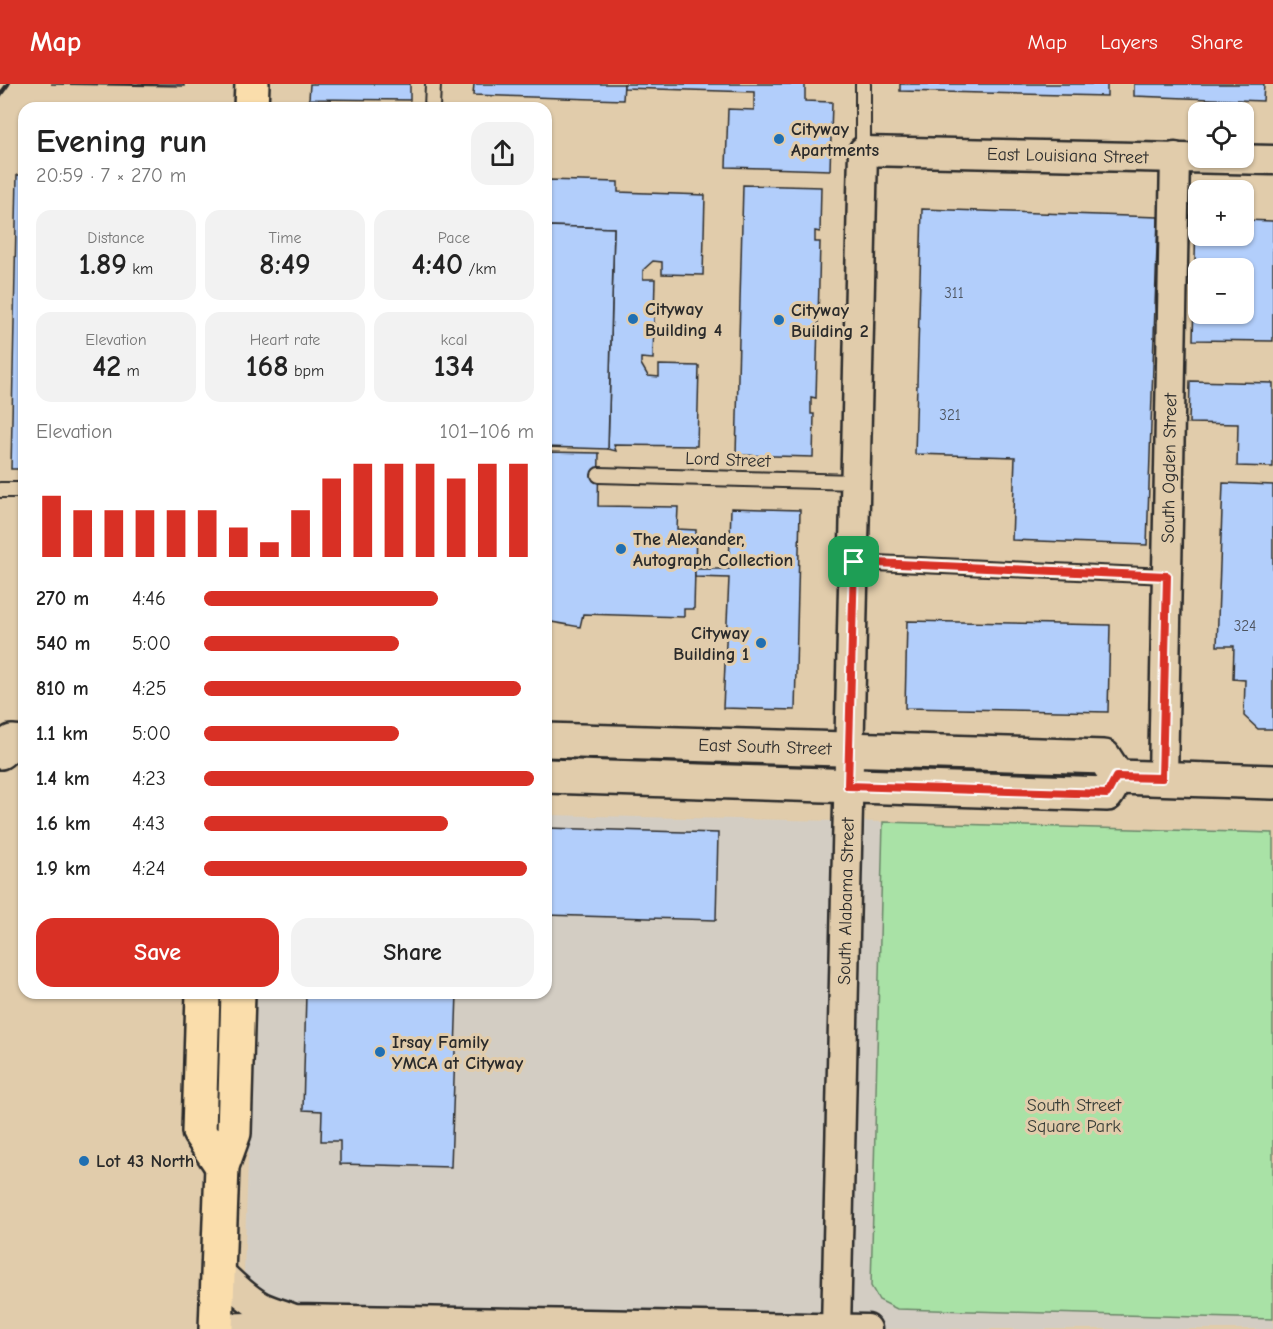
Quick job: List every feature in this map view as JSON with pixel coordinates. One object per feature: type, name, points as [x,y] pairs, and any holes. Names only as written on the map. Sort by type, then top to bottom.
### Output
[{"type":"main road","points":[[251,102],[252,84]]},
{"type":"main road","name":"East South Street","points":[[552,740],[1104,758],[1116,777],[1107,794],[552,776]]},
{"type":"main road","points":[[1116,777],[1273,782]]},
{"type":"main road","points":[[203,999],[199,1132],[222,1166]]},
{"type":"main road","points":[[216,1329],[222,1166],[234,1133],[238,999]]},
{"type":"street","name":"East Louisiana Street","points":[[863,151],[1273,160]]},
{"type":"street","name":"South Alabama Street","points":[[836,1329],[863,151]]},
{"type":"street","name":"South Ogden Street","points":[[1162,778],[1175,157]]},
{"type":"street","points":[[217,1270],[254,1302],[294,1319],[867,1329]]},
{"type":"street","points":[[216,1329],[280,1326],[294,1319]]},
{"type":"lane","points":[[432,102],[433,84]]},
{"type":"lane","points":[[863,84],[863,151]]},
{"type":"lane","name":"Lord Street","points":[[599,475],[855,482]]},
{"type":"lane","points":[[0,490],[18,490]]},
{"type":"lane","points":[[854,562],[1167,576]]},
{"type":"shaded area","points":[[552,815],[1273,832],[1273,1329],[242,1329],[254,999],[552,999]]},
{"type":"green space","name":"South Street Square Park","points":[[883,822],[1273,833],[1273,1319],[897,1309],[879,1300],[871,1286]]},
{"type":"building","points":[[51,84],[184,84],[184,86]]},
{"type":"building","points":[[310,84],[410,84],[410,100],[309,99]]},
{"type":"building","points":[[474,84],[624,84],[623,100],[473,95]]},
{"type":"building","name":"Cityway Apartments","points":[[624,84],[805,84],[805,101],[832,102],[830,170],[726,167],[728,109],[754,110],[754,92],[624,88]]},
{"type":"building","points":[[900,84],[1107,84],[1107,96],[900,91]]},
{"type":"building","points":[[1134,84],[1264,84],[1263,101],[1134,96]]},
{"type":"building","points":[[17,175],[18,175],[18,469],[11,469]]},
{"type":"building","name":"Cityway Building 4","points":[[552,180],[618,182],[618,192],[705,195],[703,275],[662,274],[662,262],[653,261],[643,270],[643,279],[655,279],[653,359],[641,358],[641,364],[648,376],[659,377],[659,365],[699,366],[697,446],[614,445],[616,451],[608,449],[614,228],[552,226]]},
{"type":"building","name":"Cityway Building 2","points":[[743,185],[821,187],[820,232],[815,231],[815,242],[820,242],[816,398],[811,397],[811,414],[814,414],[813,457],[736,455]]},
{"type":"building","points":[[922,209],[1158,217],[1147,545],[1012,540],[1015,457],[915,454]]},
{"type":"building","points":[[1254,220],[1273,221],[1273,341],[1193,340],[1193,324],[1254,324],[1254,258],[1195,258],[1195,246],[1254,246]]},
{"type":"building","points":[[552,226],[614,228],[608,449],[552,447]]},
{"type":"building","points":[[1190,381],[1273,383],[1273,467],[1237,466],[1238,424],[1189,423]]},
{"type":"building","name":"The Alexander, Autograph Collection","points":[[552,452],[599,453],[598,506],[678,507],[677,529],[696,530],[694,609],[684,609],[684,617],[583,614],[580,627],[552,622]]},
{"type":"building","points":[[1223,483],[1273,485],[1273,729],[1258,729],[1244,716],[1245,680],[1233,679],[1234,646],[1217,646]]},
{"type":"building","name":"Cityway Building 1","points":[[731,508],[800,510],[795,710],[723,708],[729,578],[695,577],[695,569],[729,569]]},
{"type":"building","points":[[907,621],[1110,625],[1108,712],[905,708]]},
{"type":"building","points":[[552,828],[718,833],[716,920],[552,915]]},
{"type":"building","name":"Irsay Family YMCA at Cityway","points":[[306,999],[457,999],[451,1167],[340,1164],[340,1141],[321,1141],[322,1111],[303,1110]]},
{"type":"railway","points":[[0,95],[8,84]]},
{"type":"place","name":"Cityway Apartments","points":[[779,139]]},
{"type":"place","name":"Cityway Building 4","points":[[633,319]]},
{"type":"place","name":"Cityway Building 2","points":[[779,320]]},
{"type":"place","name":"The Alexander, Autograph Collection","points":[[621,549]]},
{"type":"place","name":"Cityway Building 1","points":[[761,643]]},
{"type":"place","name":"Irsay Family YMCA at Cityway","points":[[380,1052]]},
{"type":"place","name":"Lot 43 North","points":[[84,1161]]},
{"type":"route","points":[[854,562],[1167,576],[1162,778],[1116,777],[1107,794],[848,786],[854,562]]}]
